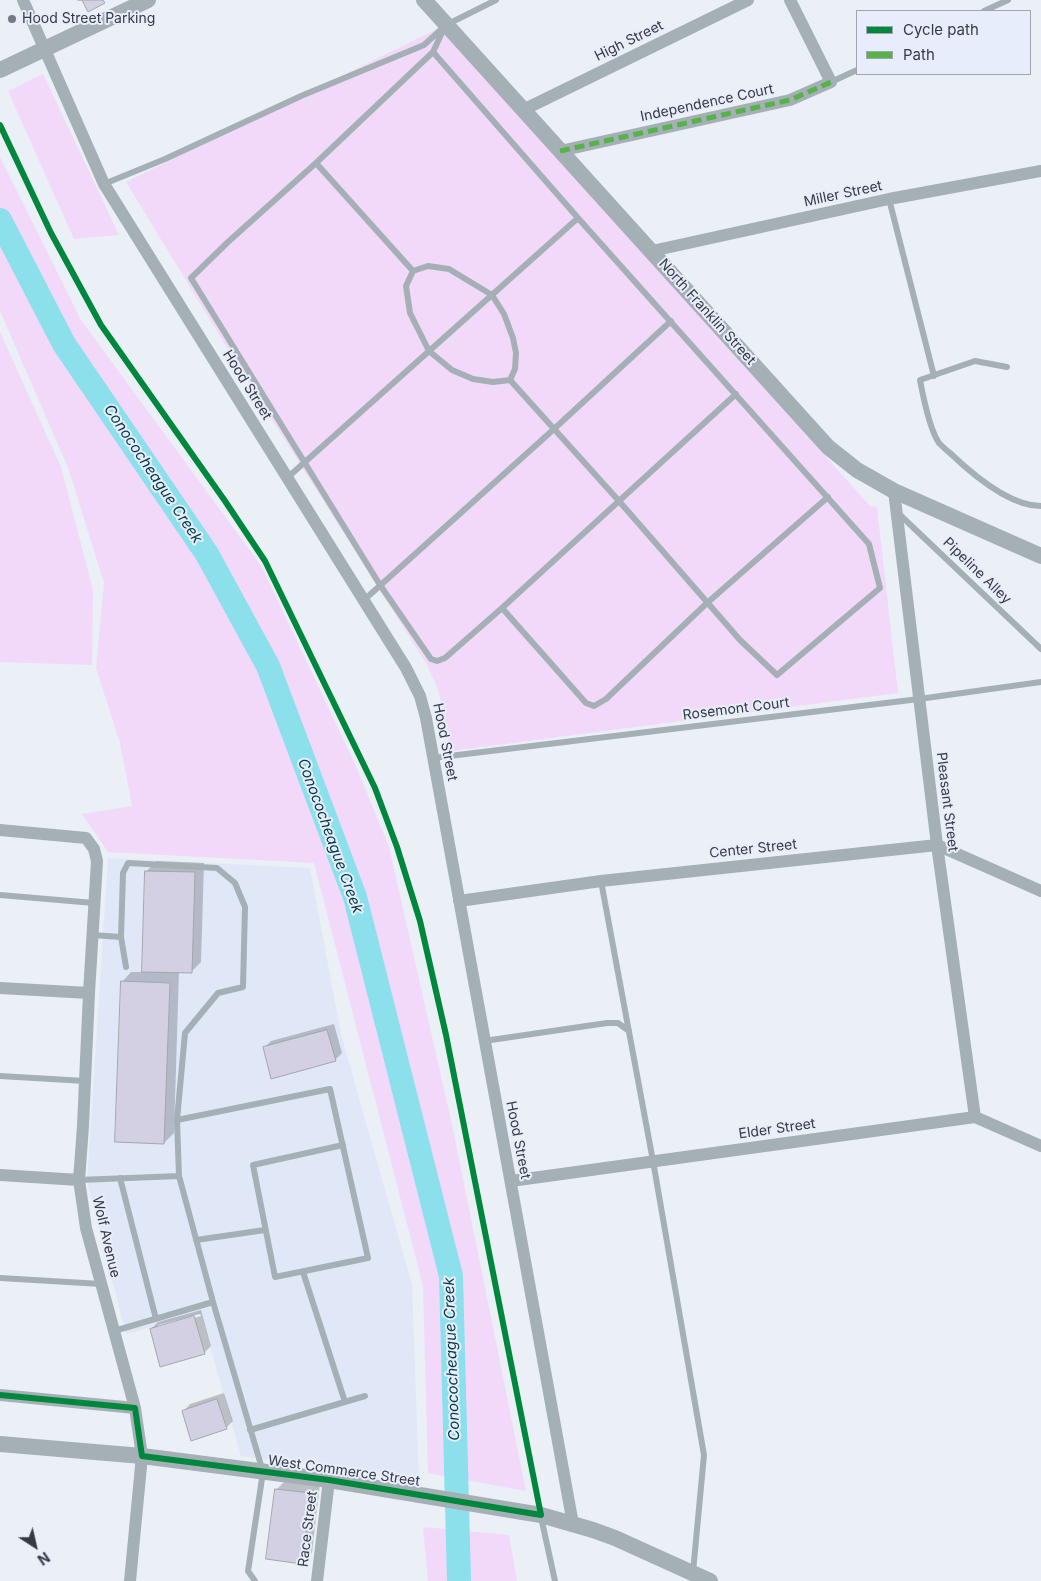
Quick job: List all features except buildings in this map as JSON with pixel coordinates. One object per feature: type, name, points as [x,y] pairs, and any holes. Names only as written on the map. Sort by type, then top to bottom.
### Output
[{"type":"street","name":"Hood Street","points":[[23,0],[104,184],[406,668],[420,696],[426,718],[511,1181],[572,1524]]},
{"type":"street","points":[[0,70],[148,0]]},
{"type":"street","name":"North Franklin Street","points":[[424,0],[828,447],[857,470],[894,491],[1041,556]]},
{"type":"street","name":"High Street","points":[[523,110],[748,0]]},
{"type":"street","points":[[790,0],[831,82]]},
{"type":"street","name":"Independence Court","points":[[560,151],[790,100],[831,82]]},
{"type":"street","name":"Miller Street","points":[[652,251],[889,199],[1041,171]]},
{"type":"street","name":"Pleasant Street","points":[[894,491],[937,845],[975,1117]]},
{"type":"street","name":"Wolf Avenue","points":[[0,830],[86,838],[94,849],[97,861],[79,1180],[86,1228],[135,1408],[142,1456],[130,1581]]},
{"type":"street","name":"Center Street","points":[[459,901],[601,881],[937,845],[1041,891]]},
{"type":"street","points":[[0,988],[89,993]]},
{"type":"street","points":[[975,1117],[1041,1146]]},
{"type":"street","name":"Elder Street","points":[[511,1181],[975,1117]]},
{"type":"street","points":[[0,1175],[79,1180]]},
{"type":"street","points":[[0,1396],[135,1408]]},
{"type":"street","name":"West Commerce Street","points":[[0,1444],[142,1456],[329,1480],[501,1508],[572,1524],[615,1538],[710,1581]]},
{"type":"street","name":"Race Street","points":[[317,1581],[329,1480]]},
{"type":"lane","points":[[104,184],[165,159],[301,96],[424,45],[446,25],[496,0]]},
{"type":"lane","points":[[986,10],[1008,0]]},
{"type":"lane","points":[[446,25],[433,52],[191,278],[380,585],[431,659],[437,661],[445,658],[736,394]]},
{"type":"lane","points":[[433,52],[578,218],[870,544],[880,588],[777,676],[740,640],[510,380]]},
{"type":"lane","name":"Independence Court","points":[[831,82],[856,70]]},
{"type":"lane","points":[[316,163],[413,271]]},
{"type":"lane","points":[[889,199],[934,376]]},
{"type":"lane","points":[[287,478],[578,218]]},
{"type":"lane","points":[[428,266],[449,269],[492,295],[504,314],[513,338],[516,353],[515,369],[510,380],[493,382],[473,379],[452,370],[429,351],[410,313],[406,286],[413,271],[428,266]]},
{"type":"lane","points":[[364,600],[671,321]]},
{"type":"lane","points":[[1006,368],[975,361],[920,380],[924,403],[938,442],[968,470],[1002,494],[1034,506],[1041,506]]},
{"type":"lane","points":[[502,608],[586,703],[594,706],[606,698],[707,603],[828,497]]},
{"type":"lane","name":"Pipeline Alley","points":[[895,510],[1041,649]]},
{"type":"lane","name":"Rosemont Court","points":[[433,758],[919,699],[1041,682]]},
{"type":"lane","points":[[126,967],[121,936],[123,873],[128,863],[217,868],[235,883],[245,907],[242,987],[218,993],[185,1032],[177,1120],[178,1176],[263,1472],[248,1571],[255,1581]]},
{"type":"lane","points":[[601,881],[653,1161],[704,1455],[692,1573]]},
{"type":"lane","points":[[0,895],[94,903]]},
{"type":"lane","points":[[92,935],[121,936]]},
{"type":"lane","points":[[484,1041],[606,1023],[618,1023],[628,1031]]},
{"type":"lane","points":[[0,1076],[85,1081]]},
{"type":"lane","points":[[177,1120],[330,1089],[343,1145],[368,1258],[275,1277],[253,1164],[343,1145]]},
{"type":"lane","points":[[79,1180],[178,1176]]},
{"type":"lane","points":[[120,1178],[156,1319]]},
{"type":"lane","points":[[196,1240],[265,1230]]},
{"type":"lane","points":[[303,1272],[345,1402]]},
{"type":"lane","points":[[0,1278],[101,1284]]},
{"type":"lane","points":[[114,1330],[213,1302]]},
{"type":"lane","points":[[250,1430],[365,1396]]},
{"type":"lane","points":[[541,1516],[555,1581]]},
{"type":"shaded area","points":[[441,27],[870,506],[877,507],[898,693],[451,751],[438,689],[426,663],[240,369],[126,182]]},
{"type":"shaded area","points":[[43,74],[119,235],[74,239],[8,91]]},
{"type":"shaded area","points":[[0,157],[81,320],[262,567],[355,764],[389,847],[453,1129],[526,1491],[428,1473],[423,1286],[314,863],[108,852],[82,814],[132,806],[120,743],[96,668],[104,583],[69,470],[0,311]]},
{"type":"shaded area","points":[[0,332],[61,467],[93,590],[92,665],[0,662]]},
{"type":"shaded area","points":[[108,858],[310,868],[341,1034],[412,1285],[419,1481],[241,1456],[201,1314],[126,1334],[87,1181]]},
{"type":"shaded area","points":[[423,1527],[509,1535],[517,1581],[428,1581]]},
{"type":"waterway","name":"Conococheague Creek","points":[[0,220],[64,344],[207,554],[268,666],[355,897],[451,1276],[459,1581]]},
{"type":"marked path","points":[[560,151],[790,100],[831,82]]},
{"type":"cycle path","points":[[0,125],[51,233],[101,325],[265,561],[375,788],[397,847],[420,921],[446,1035],[541,1515],[329,1480],[142,1456],[135,1408],[0,1395]]},
{"type":"place","name":"Hood Street Parking","points":[[12,19]]}]
